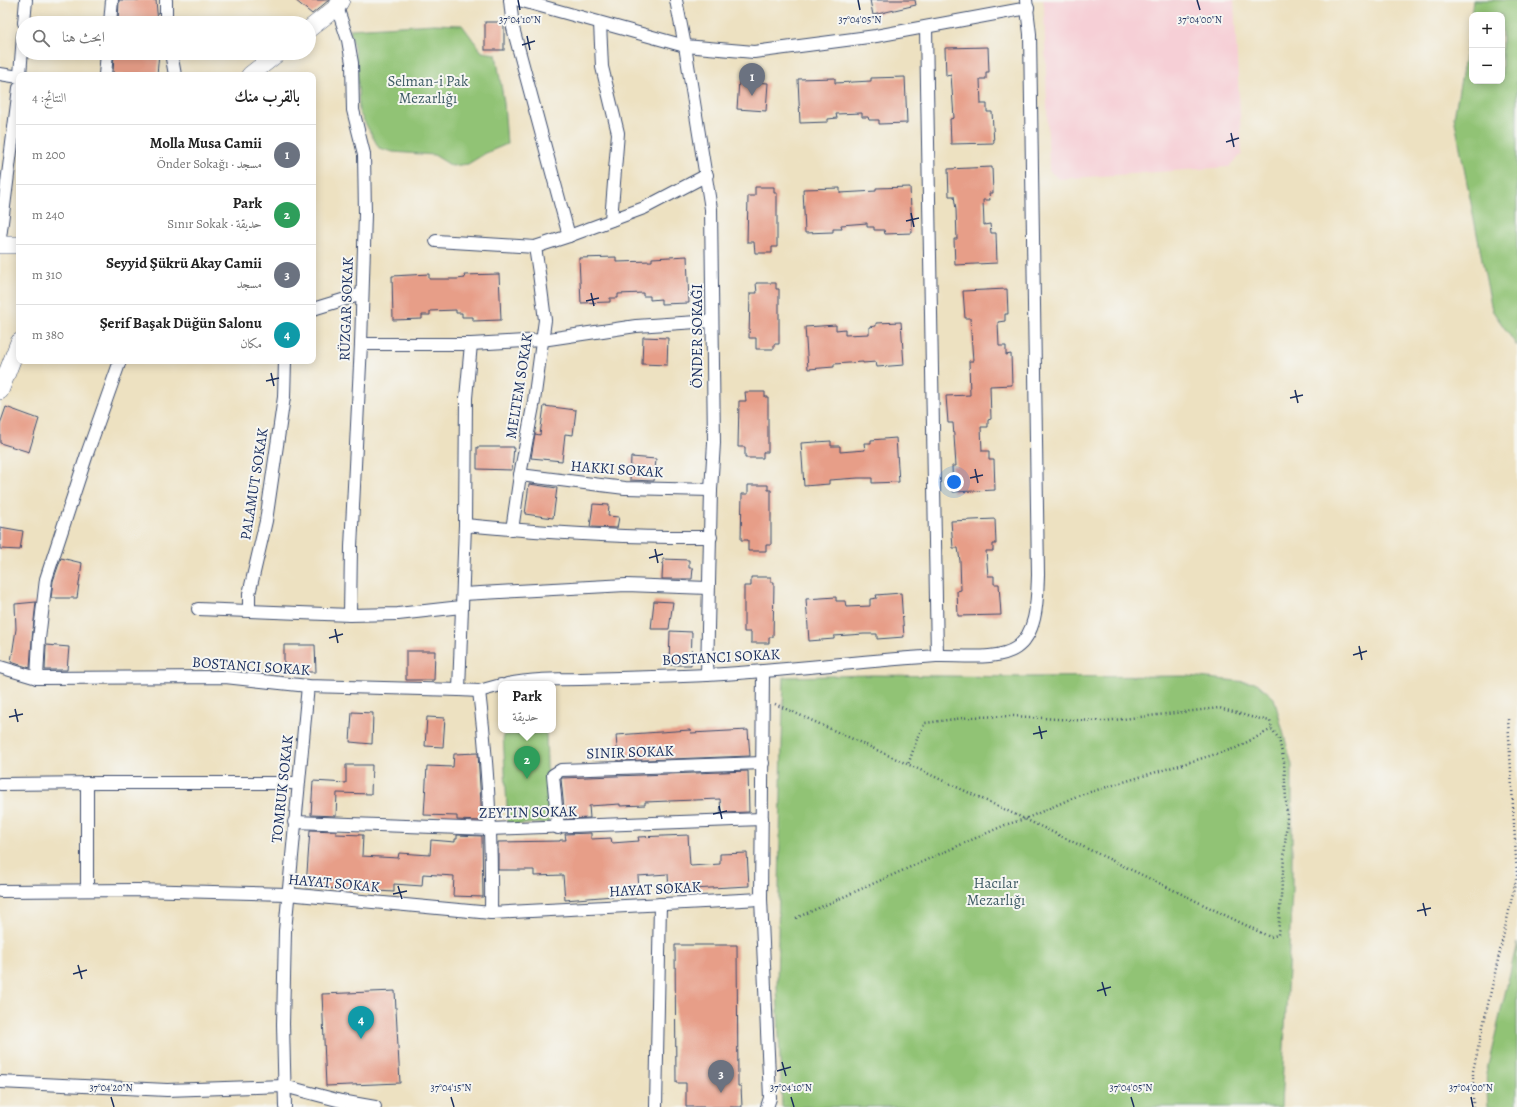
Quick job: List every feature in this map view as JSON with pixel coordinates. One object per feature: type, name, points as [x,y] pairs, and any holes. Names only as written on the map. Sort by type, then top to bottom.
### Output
[{"type":"main road","points":[[316,23],[339,4]]},
{"type":"main road","points":[[254,72],[269,60]]},
{"type":"main road","points":[[0,245],[16,244]]},
{"type":"main road","points":[[0,391],[16,350]]},
{"type":"street","points":[[25,16],[26,0]]},
{"type":"street","points":[[111,16],[112,0]]},
{"type":"street","points":[[166,0],[166,16]]},
{"type":"street","points":[[510,0],[513,28],[569,236]]},
{"type":"street","points":[[519,0],[561,5],[600,22],[685,46],[754,52],[926,28],[1027,4],[1030,34],[1034,218],[1038,575],[1037,601],[1031,630],[1018,646],[1008,653],[995,655],[937,656],[707,675],[558,679],[538,681]]},
{"type":"street","points":[[676,0],[707,175],[711,209],[714,443],[708,588],[707,675]]},
{"type":"street","name":"RÜZGAR SOKAK","points":[[339,4],[352,63],[353,110],[364,154],[365,214],[361,344],[351,547],[350,615]]},
{"type":"street","points":[[600,22],[602,67],[618,133],[611,220]]},
{"type":"street","points":[[926,28],[937,656]]},
{"type":"street","points":[[19,72],[21,60]]},
{"type":"street","points":[[104,72],[106,60]]},
{"type":"street","points":[[172,60],[174,72]]},
{"type":"street","points":[[0,74],[16,76]]},
{"type":"street","points":[[0,238],[16,112]]},
{"type":"street","points":[[436,241],[535,247],[644,208],[707,175]]},
{"type":"street","name":"MELTEM SOKAK","points":[[512,530],[520,475],[534,401],[544,320],[535,247]]},
{"type":"street","points":[[316,308],[362,294]]},
{"type":"street","points":[[361,344],[471,344],[542,340],[636,326],[712,321]]},
{"type":"street","points":[[459,690],[465,525],[466,398],[471,344]]},
{"type":"street","points":[[37,678],[39,639],[46,579],[119,364]]},
{"type":"street","name":"PALAMUT SOKAK","points":[[249,611],[249,594],[266,521],[284,398],[285,364]]},
{"type":"street","points":[[520,475],[625,488],[711,490]]},
{"type":"street","points":[[465,525],[512,530],[656,538],[711,537]]},
{"type":"street","points":[[463,594],[626,585],[708,588]]},
{"type":"street","points":[[198,610],[350,615],[398,614],[461,607]]},
{"type":"street","points":[[0,667],[37,678],[225,677],[308,686],[479,691],[498,687]]},
{"type":"street","points":[[763,671],[761,899],[770,1098],[767,1107]]},
{"type":"street","name":"TOMRUK SOKAK","points":[[285,1107],[283,1016],[287,894],[308,686]]},
{"type":"street","points":[[479,691],[486,755],[492,913]]},
{"type":"street","points":[[558,828],[553,775],[561,770],[762,763]]},
{"type":"street","points":[[87,783],[88,890]]},
{"type":"street","points":[[0,784],[298,783]]},
{"type":"street","name":"ZEYTIN SOKAK","points":[[294,822],[490,829],[558,828],[762,819]]},
{"type":"street","name":"HAYAT SOKAK","points":[[0,891],[137,890],[287,894],[492,913],[761,899]]},
{"type":"street","points":[[656,1107],[660,904]]},
{"type":"street","points":[[0,1082],[167,1090],[284,1086],[341,1101],[375,1107]]},
{"type":"path","points":[[763,698],[1111,859],[1270,937],[1278,935],[1287,819],[1284,762],[1280,739],[1272,729],[1270,721],[1219,708],[1105,721],[1014,716],[971,717],[925,723],[918,736],[908,765]]},
{"type":"path","points":[[1473,1107],[1473,1071],[1517,875],[1508,719]]},
{"type":"path","points":[[796,918],[1004,825],[1024,819],[1077,796],[1236,748],[1272,729]]},
{"type":"shaded area","points":[[1043,0],[1234,0],[1242,154],[1229,167],[1059,179],[1049,171]]},
{"type":"green space","points":[[1473,0],[1517,0],[1517,346],[1492,310],[1454,117],[1469,33],[1469,84],[1505,84],[1505,12],[1472,12]]},
{"type":"green space","name":"Selman-i Pak Mezarlığı","points":[[434,24],[462,25],[482,52],[496,54],[504,103],[507,144],[486,153],[468,164],[452,166],[434,155],[393,152],[379,148],[359,112],[357,64],[350,29]]},
{"type":"green space","name":"Hacılar Mezarlığı","points":[[872,675],[1026,677],[1188,676],[1257,683],[1274,698],[1292,765],[1292,891],[1281,1107],[782,1107],[777,987],[784,677]]},
{"type":"green space","points":[[546,733],[549,823],[508,825],[503,735]]},
{"type":"green space","points":[[1517,943],[1517,1107],[1488,1107],[1486,1074]]},
{"type":"building","points":[[119,0],[156,0],[157,16],[118,16]]},
{"type":"building","points":[[295,0],[329,0],[312,14]]},
{"type":"building","points":[[870,0],[915,0],[916,5],[873,15]]},
{"type":"building","points":[[485,22],[504,22],[504,50],[485,50]]},
{"type":"building","points":[[988,47],[989,72],[986,72],[986,79],[980,79],[981,104],[987,104],[987,112],[992,112],[994,143],[951,144],[950,119],[954,118],[951,75],[946,76],[945,48]]},
{"type":"building","points":[[114,60],[158,60],[157,72],[113,72]]},
{"type":"building","points":[[905,77],[907,123],[879,124],[879,120],[869,120],[868,117],[862,117],[862,113],[836,114],[837,118],[828,119],[828,122],[800,123],[798,79],[835,78],[835,83],[871,81],[871,78]]},
{"type":"building","points":[[739,81],[768,83],[766,111],[737,109]]},
{"type":"building","points":[[992,167],[993,193],[989,193],[990,200],[983,200],[984,225],[990,224],[991,233],[996,233],[997,263],[955,265],[954,239],[957,239],[956,210],[954,196],[949,196],[948,169]]},
{"type":"building","points":[[755,187],[774,187],[774,193],[777,193],[777,247],[772,247],[772,253],[755,253],[754,242],[747,242],[748,196],[755,196]]},
{"type":"building","points":[[910,187],[912,233],[885,234],[884,230],[874,230],[874,227],[867,227],[867,223],[841,225],[842,229],[833,229],[833,232],[805,233],[803,189],[840,188],[840,193],[876,191],[876,188]]},
{"type":"building","points":[[687,256],[689,303],[661,304],[661,299],[650,300],[650,296],[643,296],[643,293],[618,294],[618,298],[610,298],[610,302],[581,303],[579,258],[616,257],[616,262],[652,261],[652,258]]},
{"type":"building","points":[[429,274],[429,279],[457,279],[465,278],[464,275],[499,274],[501,320],[473,321],[473,317],[462,317],[462,313],[456,313],[456,310],[430,311],[430,315],[422,315],[422,319],[393,320],[392,276]]},
{"type":"building","points":[[756,283],[776,283],[776,289],[779,289],[779,344],[774,344],[774,349],[756,349],[756,338],[749,338],[750,293],[757,293]]},
{"type":"building","points":[[1007,289],[1008,314],[1005,314],[1005,321],[998,322],[999,346],[1006,346],[1006,355],[1011,354],[1012,385],[990,386],[991,419],[988,420],[988,427],[981,427],[982,451],[989,451],[989,460],[994,460],[995,490],[953,492],[952,466],[956,466],[954,436],[953,423],[948,423],[946,396],[970,395],[969,361],[973,361],[970,318],[965,318],[963,291]]},
{"type":"building","points":[[901,322],[904,365],[877,367],[876,362],[863,362],[834,364],[834,367],[808,369],[805,327],[836,325],[836,330],[845,329],[845,335],[869,334],[869,327],[876,326],[876,323]]},
{"type":"building","points":[[643,337],[668,338],[667,365],[642,364]]},
{"type":"building","points":[[745,392],[765,392],[765,397],[768,397],[768,452],[763,452],[763,458],[745,458],[745,447],[738,447],[739,401],[746,401]]},
{"type":"building","points":[[544,406],[576,410],[573,435],[565,434],[562,461],[531,458],[535,434],[540,435]]},
{"type":"building","points":[[6,407],[39,419],[29,452],[0,443],[0,424]]},
{"type":"building","points":[[896,438],[899,482],[872,483],[872,478],[858,478],[829,480],[829,484],[804,486],[801,443],[831,441],[831,446],[840,446],[840,452],[865,450],[864,443],[871,443],[871,440]]},
{"type":"building","points":[[477,447],[514,447],[512,470],[477,469]]},
{"type":"building","points":[[631,457],[656,459],[654,481],[630,480]]},
{"type":"building","points":[[529,484],[557,488],[553,518],[525,514]]},
{"type":"building","points":[[748,485],[768,485],[768,490],[771,490],[771,545],[766,545],[766,551],[748,551],[748,540],[741,540],[742,494],[748,494]]},
{"type":"building","points":[[593,504],[609,505],[608,516],[619,517],[617,528],[590,527]]},
{"type":"building","points":[[995,519],[996,544],[993,544],[993,551],[986,551],[988,576],[994,576],[994,584],[999,584],[1001,615],[958,616],[957,591],[961,590],[960,561],[958,548],[953,548],[951,521]]},
{"type":"building","points":[[0,527],[23,531],[20,550],[0,549]]},
{"type":"building","points":[[61,558],[82,563],[77,598],[51,598],[53,581]]},
{"type":"building","points":[[663,559],[689,560],[689,568],[693,568],[692,579],[662,579]]},
{"type":"building","points":[[751,577],[771,577],[771,582],[774,582],[773,637],[769,637],[769,643],[751,643],[751,632],[744,632],[744,586],[751,586]]},
{"type":"building","points":[[901,593],[904,637],[877,639],[877,634],[864,634],[834,636],[834,639],[809,641],[806,599],[836,597],[836,601],[845,601],[846,607],[870,606],[870,599],[877,598],[876,595]]},
{"type":"building","points":[[654,601],[673,602],[669,629],[651,629]]},
{"type":"building","points":[[36,602],[30,668],[11,662],[16,629],[15,604]]},
{"type":"building","points":[[670,631],[692,632],[691,665],[669,665]]},
{"type":"building","points":[[46,645],[69,647],[67,670],[45,670]]},
{"type":"building","points":[[284,645],[315,645],[316,672],[284,672]]},
{"type":"building","points":[[406,651],[435,651],[434,680],[406,680]]},
{"type":"building","points":[[352,712],[373,713],[372,744],[350,742]]},
{"type":"building","points":[[427,717],[445,718],[443,747],[425,746]]},
{"type":"building","points":[[690,730],[691,733],[748,730],[750,756],[618,761],[616,735]]},
{"type":"building","points":[[478,753],[482,821],[457,820],[457,816],[424,815],[427,766],[453,767],[454,754]]},
{"type":"building","points":[[346,765],[372,765],[371,794],[337,793],[336,816],[311,815],[313,781],[346,783]]},
{"type":"building","points":[[748,771],[749,812],[721,813],[720,799],[645,802],[645,805],[620,806],[620,804],[589,806],[590,818],[565,819],[562,778]]},
{"type":"building","points":[[310,830],[336,831],[336,834],[363,835],[362,856],[398,858],[399,853],[430,855],[431,840],[455,842],[457,835],[482,836],[483,897],[453,896],[454,876],[423,874],[422,886],[394,884],[394,892],[306,887]]},
{"type":"building","points":[[591,833],[591,839],[611,838],[612,843],[639,841],[638,837],[688,835],[691,866],[720,864],[720,854],[747,853],[749,886],[692,889],[692,892],[669,893],[668,874],[638,876],[639,889],[613,891],[613,896],[565,900],[563,875],[534,876],[534,870],[498,870],[498,842],[560,841],[566,840],[565,834]]},
{"type":"building","points":[[675,945],[737,945],[738,1086],[741,1086],[742,1107],[686,1107],[686,1083],[676,1083]]},
{"type":"building","points":[[395,991],[400,1083],[326,1086],[322,994]]},
{"type":"place","name":"Molla Musa Camii","points":[[752,96]]},
{"type":"place","name":"Park","points":[[527,779]]},
{"type":"place","name":"Şerif Başak Düğün Salonu","points":[[361,1039]]},
{"type":"place","name":"Seyyid Şükrü Akay Camii","points":[[721,1093]]}]
